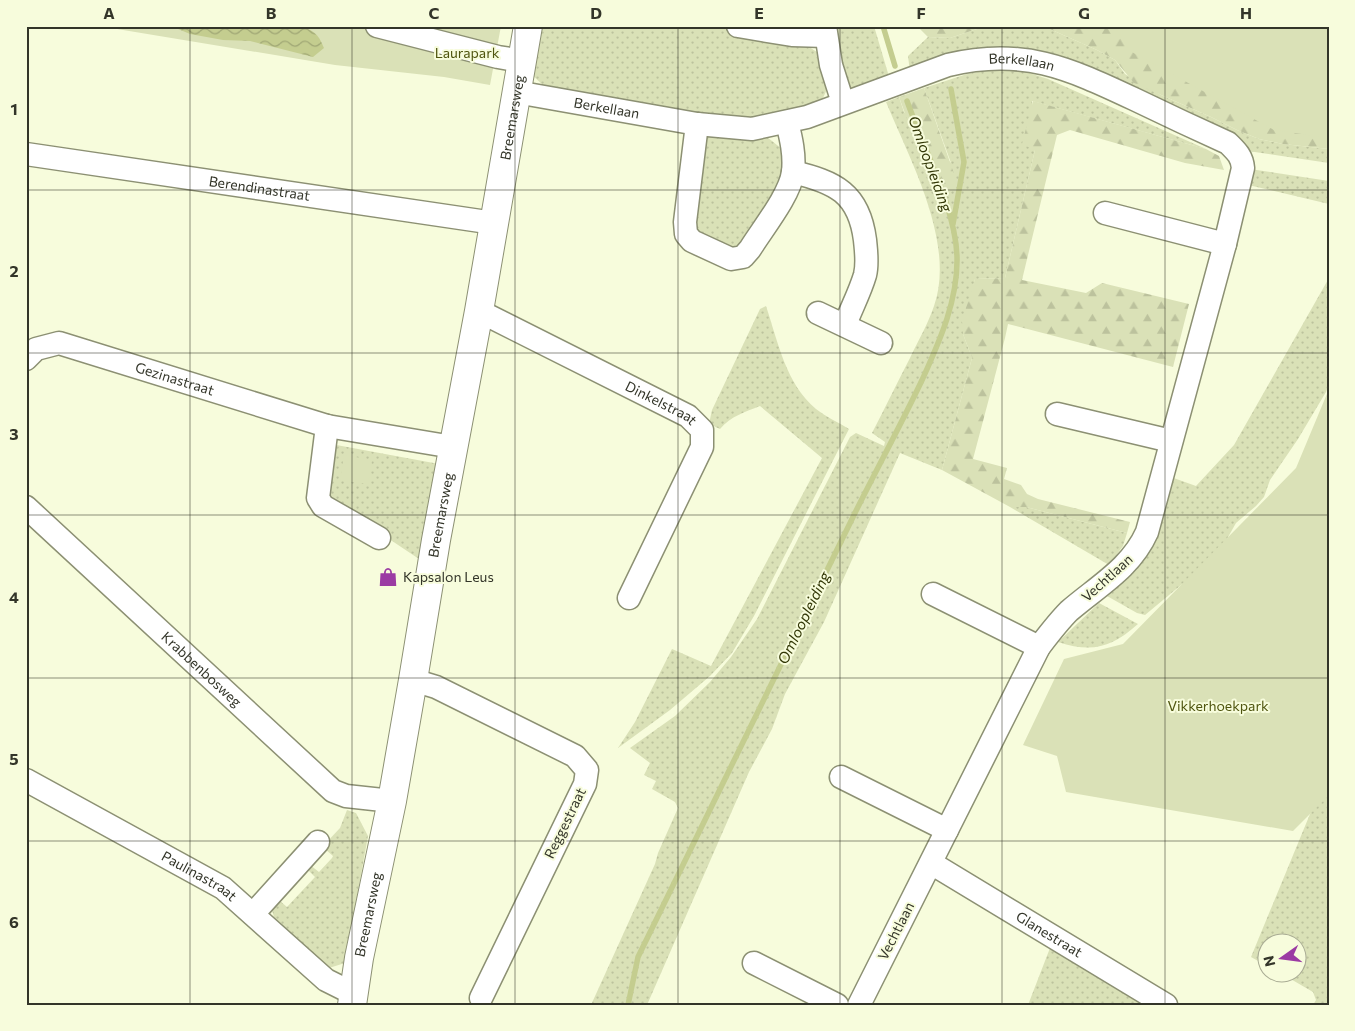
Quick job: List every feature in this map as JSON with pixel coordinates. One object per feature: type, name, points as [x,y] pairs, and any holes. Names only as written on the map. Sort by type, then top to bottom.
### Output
[{"type":"street","points":[[377,26],[498,58],[522,61]]},
{"type":"street","name":"Breemarsweg","points":[[353,999],[359,958],[392,801],[414,680],[453,447],[479,311],[528,26]]},
{"type":"street","points":[[738,26],[792,35],[826,31],[831,65],[843,103]]},
{"type":"street","name":"Berkellaan","points":[[516,92],[697,124],[752,129],[807,117],[948,65],[967,60],[1021,58],[1051,64],[1083,75],[1228,144],[1239,153],[1242,160]]},
{"type":"street","points":[[697,124],[685,222],[686,234],[692,241],[731,259],[743,256],[750,249],[787,192],[793,172],[792,144],[787,122]]},
{"type":"street","name":"Berendinastraat","points":[[26,154],[494,223]]},
{"type":"street","name":"Vechtlaan","points":[[859,1005],[1039,646],[1068,612],[1112,577],[1141,546],[1147,532],[1225,244],[1243,168],[1242,160]]},
{"type":"street","points":[[793,172],[835,186],[846,194],[856,206],[864,229],[867,255],[865,274],[845,325]]},
{"type":"street","points":[[1105,213],[1225,244]]},
{"type":"street","name":"Dinkelstraat","points":[[479,311],[688,416],[702,430],[702,447],[629,598]]},
{"type":"street","points":[[818,314],[881,343]]},
{"type":"street","name":"Gezinastraat","points":[[26,359],[36,349],[59,343],[326,426],[453,447]]},
{"type":"street","points":[[1057,414],[1171,441]]},
{"type":"street","points":[[326,426],[318,498],[324,506],[379,538]]},
{"type":"street","name":"Krabbenbosweg","points":[[26,507],[333,791],[346,796],[392,801]]},
{"type":"street","points":[[933,594],[1039,646]]},
{"type":"street","name":"Reggestraat","points":[[414,680],[436,687],[575,756],[587,770],[585,784],[480,998]]},
{"type":"street","points":[[841,777],[947,830]]},
{"type":"street","name":"Paulinastraat","points":[[26,780],[224,888],[326,980],[353,999]]},
{"type":"street","points":[[253,914],[318,842]]},
{"type":"street","name":"Glanestraat","points":[[930,863],[1166,1005]]},
{"type":"street","points":[[754,963],[837,1005]]},
{"type":"green space","name":"Laurapark","points":[[99,26],[501,26],[490,85],[444,77],[335,65]]},
{"type":"green space","points":[[539,26],[725,26],[731,31],[806,45],[820,54],[828,87],[823,98],[814,106],[749,121],[546,88],[529,72]]},
{"type":"green space","points":[[831,26],[874,26],[890,80],[855,93],[847,88]]},
{"type":"green space","points":[[917,26],[986,26],[950,38],[928,37]]},
{"type":"green space","points":[[986,26],[1043,26],[1115,60],[1125,74],[1161,95],[1237,130],[1259,139],[1283,144],[1329,149],[1329,163],[1241,150],[1067,66],[910,72],[908,56],[928,37],[950,38]]},
{"type":"green space","points":[[1043,26],[1329,26],[1329,149],[1283,144],[1259,139],[1237,130],[1134,83],[1115,60]]},
{"type":"green space","points":[[1114,26],[1329,26],[1329,138],[1274,130],[1130,51]]},
{"type":"green space","points":[[994,69],[1023,71],[1048,79],[1206,149],[1032,101],[1035,150],[1005,278],[975,279],[963,334],[972,358],[942,470],[900,453],[824,622],[785,694],[772,729],[749,772],[647,1005],[591,1005],[655,864],[678,808],[675,802],[652,789],[656,781],[644,775],[650,763],[630,748],[675,716],[710,682],[731,657],[757,619],[850,437],[856,433],[884,446],[885,442],[872,433],[923,332],[934,306],[939,282],[939,256],[935,229],[918,175],[886,102],[899,97],[904,112],[951,163],[924,88],[967,74]]},
{"type":"green space","points":[[924,88],[958,185],[951,192],[936,199],[899,97]]},
{"type":"green space","points":[[1033,101],[1206,149],[1219,156],[1224,170],[1185,163],[1070,130],[1057,135],[1022,280],[1086,293],[1102,283],[1189,304],[1173,367],[1008,324],[973,459],[1007,468],[1004,479],[1021,485],[1027,494],[1038,499],[1130,522],[1127,533],[1026,507],[1010,507],[942,470],[972,358],[963,334],[962,321],[975,279],[1005,278],[1035,150],[1022,144]]},
{"type":"green space","points":[[705,135],[767,137],[782,149],[781,175],[775,193],[736,252],[691,233]]},
{"type":"green space","points":[[1250,169],[1329,181],[1329,204],[1244,184]]},
{"type":"green space","points":[[1329,278],[1329,384],[1298,439],[1270,480],[1264,497],[1236,523],[1227,539],[1210,561],[1145,615],[1137,613],[1107,596],[1125,578],[1168,476],[1196,486],[1234,445]]},
{"type":"green space","points":[[766,306],[784,362],[797,387],[816,409],[849,429],[754,616],[732,653],[710,676],[670,710],[618,748],[635,722],[672,649],[711,666],[822,458],[760,406],[744,412],[720,429],[709,424],[712,410],[760,309]]},
{"type":"green space","name":"Vikkerhoekpark","points":[[1329,389],[1329,795],[1293,831],[1066,792],[1057,756],[1023,745],[1064,659],[1123,644],[1296,468]]},
{"type":"green space","points":[[331,444],[439,464],[425,563],[325,496]]},
{"type":"green space","points":[[344,455],[372,460],[368,484],[340,480]]},
{"type":"green space","points":[[1010,507],[1026,507],[1127,533],[1123,546],[1109,565]]},
{"type":"green space","points":[[1099,603],[1138,624],[1119,638],[1101,646],[1081,647],[1058,642]]},
{"type":"green space","points":[[1329,768],[1329,1005],[1313,1005],[1316,1000],[1313,992],[1299,984],[1308,984],[1308,934],[1260,934]]},
{"type":"green space","points":[[347,810],[356,813],[368,836],[345,963],[329,968],[274,917],[272,910],[280,901],[287,907],[315,877],[307,869],[310,865],[319,872],[332,858],[333,856],[325,849],[325,844],[340,828]]},
{"type":"green space","points":[[1258,940],[1258,961],[1251,957]]},
{"type":"green space","points":[[1050,948],[1145,1005],[1028,1005]]},
{"type":"water","points":[[171,26],[303,26],[316,34],[324,48],[313,57],[250,41],[223,40],[190,34]]},
{"type":"waterway","name":"Omloopleiding","points":[[883,26],[895,66]]},
{"type":"waterway","name":"Omloopleiding","points":[[951,89],[964,162],[953,224]]},
{"type":"waterway","name":"Omloopleiding","points":[[628,1005],[638,957],[853,517],[915,396],[947,319],[957,273],[955,239],[951,219],[938,178],[907,101]]},
{"type":"place","name":"Kapsalon Leus","points":[[388,577]]}]
